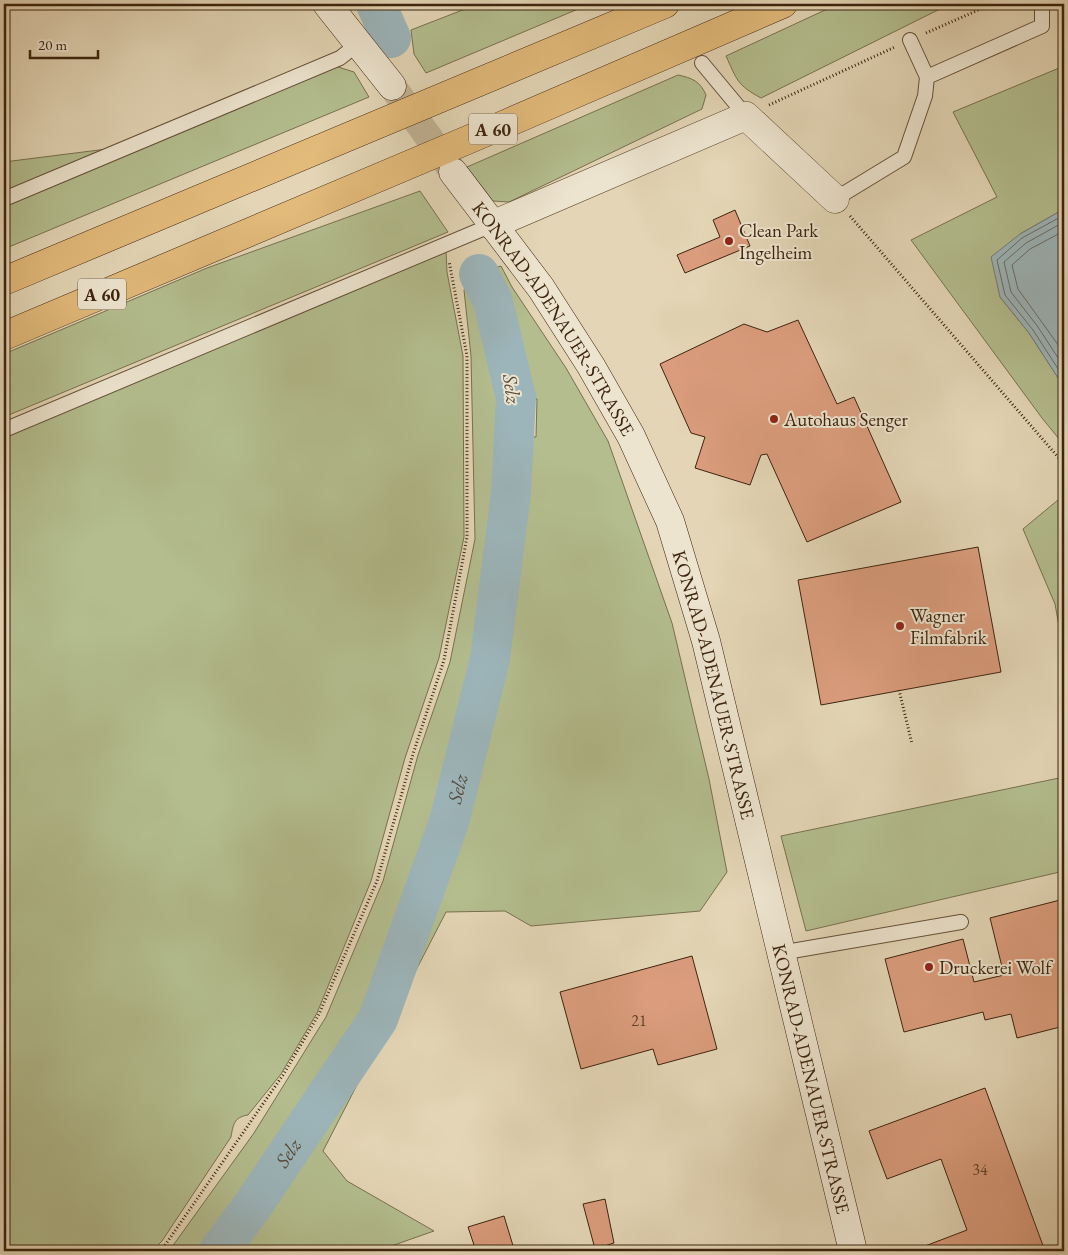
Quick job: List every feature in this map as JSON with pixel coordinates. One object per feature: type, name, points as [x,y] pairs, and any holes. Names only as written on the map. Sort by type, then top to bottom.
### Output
[{"type":"highway","name":"A 60","points":[[4,281],[665,4]]},
{"type":"highway","name":"A 60","points":[[4,336],[503,125],[783,4]]},
{"type":"main road","points":[[327,4],[392,86]]},
{"type":"main road","points":[[492,225],[746,116],[835,199]]},
{"type":"main road","name":"KONRAD-ADENAUER-STRASSE","points":[[453,172],[541,288],[591,366],[631,436],[670,521],[706,641],[853,1251]]},
{"type":"lane","points":[[927,77],[1042,26],[1042,4]]},
{"type":"lane","points":[[835,199],[904,157],[925,96],[927,77],[910,40]]},
{"type":"lane","points":[[4,198],[340,58],[358,43]]},
{"type":"lane","points":[[702,64],[746,116]]},
{"type":"lane","points":[[4,430],[447,242],[492,225]]},
{"type":"lane","points":[[780,954],[961,922]]},
{"type":"path","points":[[746,116],[992,4]]},
{"type":"path","points":[[835,199],[1064,464]]},
{"type":"path","points":[[161,1251],[284,1075],[319,1014],[377,881],[413,754],[444,660],[468,537],[467,356],[449,264],[447,242]]},
{"type":"path","points":[[900,690],[912,744]]},
{"type":"green space","points":[[358,4],[390,4],[391,38],[381,34]]},
{"type":"green space","points":[[478,4],[590,4],[426,73],[414,54],[411,30]]},
{"type":"green space","points":[[838,4],[950,4],[761,98],[742,85],[726,56]]},
{"type":"green space","points":[[335,66],[354,72],[369,97],[4,249],[4,205]]},
{"type":"green space","points":[[1064,66],[1064,209],[1020,234],[1000,297],[1029,333],[1064,387],[1064,445],[911,240],[997,197],[953,112]]},
{"type":"green space","points":[[678,75],[691,79],[701,86],[706,95],[702,109],[509,202],[493,201],[467,167]]},
{"type":"green space","points":[[107,149],[4,192],[4,162]]},
{"type":"green space","points":[[420,191],[448,232],[4,417],[4,354],[207,268]]},
{"type":"green space","points":[[446,251],[447,272],[463,356],[464,537],[439,658],[405,758],[371,881],[317,1013],[281,1074],[248,1115],[235,1122],[231,1137],[162,1241],[152,1251],[4,1251],[4,433]]},
{"type":"green space","points":[[501,266],[512,287],[566,368],[608,441],[672,623],[709,779],[727,872],[700,911],[531,926],[505,911],[446,912],[323,1151],[347,1181],[434,1231],[377,1251],[169,1251],[254,1133],[326,1017],[383,881],[418,755],[450,662],[475,539],[471,356],[464,290],[472,274]],"holes":[[[505,395],[537,399],[536,437],[507,436]]]},
{"type":"green space","points":[[1064,495],[1064,654],[1055,604],[1023,529]]},
{"type":"green space","points":[[1064,777],[1064,871],[806,931],[781,836]]},
{"type":"water","points":[[1064,209],[1064,387],[1029,333],[1000,297],[991,257],[1020,234]]},
{"type":"building","name":"Clean Park Ingelheim","points":[[735,210],[750,246],[685,273],[677,255],[720,237],[713,220]]},
{"type":"building","name":"Autohaus Senger","points":[[798,320],[837,404],[854,397],[901,502],[807,542],[767,454],[761,455],[750,485],[695,468],[705,437],[691,433],[660,364],[744,324],[767,332]]},
{"type":"building","name":"Wagner Filmfabrik","points":[[978,547],[1001,672],[821,705],[798,580]]},
{"type":"building","name":"Druckerei Wolf","points":[[1064,899],[1064,1026],[1017,1038],[1011,1014],[985,1020],[983,1012],[904,1032],[885,959],[963,939],[974,982],[1004,975],[990,918]]},
{"type":"building","points":[[692,956],[717,1049],[658,1065],[653,1049],[581,1069],[560,992]]},
{"type":"building","points":[[985,1088],[1045,1251],[912,1251],[967,1230],[941,1159],[887,1179],[869,1131]]},
{"type":"building","points":[[605,1199],[614,1243],[595,1249],[583,1204]]},
{"type":"building","points":[[504,1216],[514,1249],[506,1251],[476,1251],[468,1227]]},
{"type":"waterway","name":"Selz","points":[[376,4],[391,38]]},
{"type":"waterway","name":"Selz","points":[[219,1251],[251,1208],[378,1019],[449,822],[490,659],[511,493],[516,398],[493,302],[479,274]]},
{"type":"tunnel","points":[[392,86],[452,170]]},
{"type":"place","name":"Clean Park Ingelheim","points":[[729,241]]},
{"type":"place","name":"Autohaus Senger","points":[[774,419]]},
{"type":"place","name":"Wagner Filmfabrik","points":[[900,626]]},
{"type":"place","name":"Druckerei Wolf","points":[[929,967]]}]
